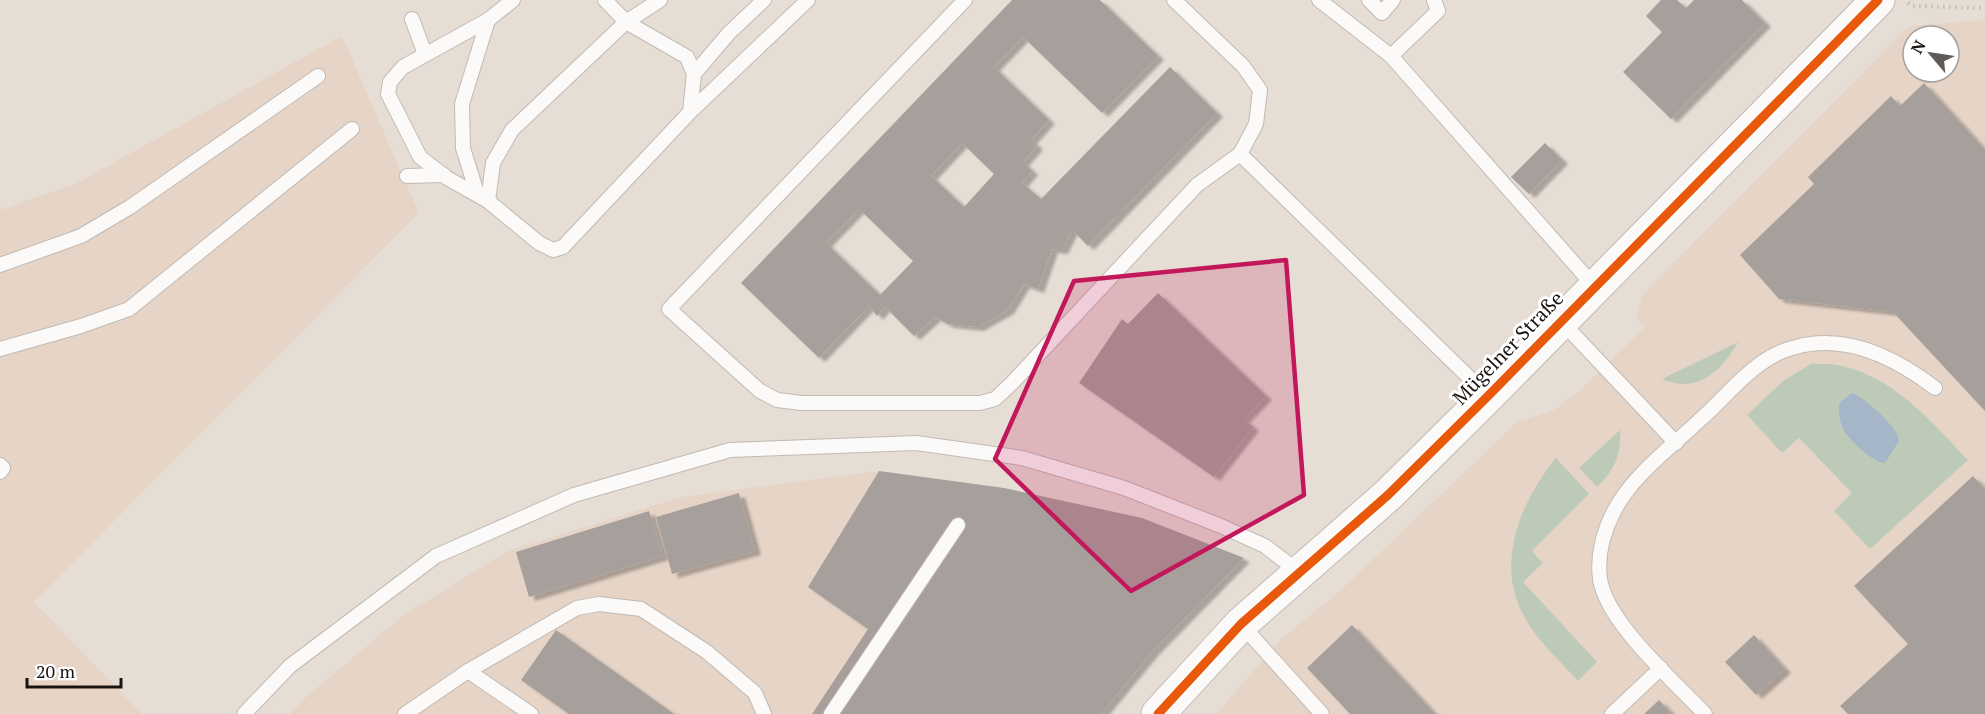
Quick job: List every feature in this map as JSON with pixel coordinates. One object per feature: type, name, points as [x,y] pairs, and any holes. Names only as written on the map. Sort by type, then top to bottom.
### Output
[{"type":"street","name":"Mügelner Straße","points":[[1158,714],[1241,624],[1388,495],[1488,396],[1593,286],[1878,0]]},
{"type":"lane","points":[[513,0],[488,20],[403,67],[390,82],[388,94],[420,157],[444,175],[483,197],[539,243],[553,249],[563,247],[690,112],[808,0]]},
{"type":"lane","points":[[605,0],[626,22],[687,57],[694,74],[690,112]]},
{"type":"lane","points":[[483,197],[493,163],[512,130],[626,22],[660,0]]},
{"type":"lane","points":[[694,74],[729,33],[764,0]]},
{"type":"lane","points":[[965,0],[669,309],[760,391],[777,399],[802,403],[980,403],[994,399],[1012,383],[1197,185],[1240,154],[1256,124],[1260,90],[1243,66],[1174,0]]},
{"type":"lane","points":[[1319,0],[1391,56],[1593,286]]},
{"type":"lane","points":[[1369,0],[1382,13],[1393,0]]},
{"type":"lane","points":[[1391,56],[1438,11],[1434,0]]},
{"type":"lane","points":[[412,19],[425,54]]},
{"type":"lane","points":[[483,197],[463,148],[462,104],[488,20]]},
{"type":"lane","points":[[0,265],[81,236],[130,207],[318,76]]},
{"type":"lane","points":[[0,349],[81,326],[129,309],[352,129]]},
{"type":"lane","points":[[1240,154],[1488,396]]},
{"type":"lane","points":[[407,176],[444,175]]},
{"type":"lane","points":[[1560,320],[1676,443]]},
{"type":"lane","points":[[1705,714],[1614,614],[1600,581],[1599,564],[1606,529],[1614,511],[1637,480],[1757,366],[1797,346],[1818,344],[1863,349],[1900,364],[1935,388]]},
{"type":"lane","points":[[244,714],[290,666],[436,556],[574,495],[730,450],[915,443],[1022,458],[1124,488],[1221,526],[1265,546],[1299,572]]},
{"type":"lane","points":[[0,465],[3,468],[0,472]]},
{"type":"lane","points":[[831,714],[958,525]]},
{"type":"lane","points":[[405,714],[468,671],[577,608],[599,604],[641,609],[707,652],[755,693],[764,714]]},
{"type":"lane","points":[[1241,624],[1322,714]]},
{"type":"lane","points":[[1611,714],[1661,668]]},
{"type":"lane","points":[[468,671],[531,714]]},
{"type":"path","points":[[1902,0],[1913,6],[1985,8]]},
{"type":"highlighted area","points":[[1286,260],[1304,495],[1131,591],[995,459],[1074,281]]},
{"type":"shaded area","points":[[1985,20],[1985,714],[1216,714],[1281,639],[1342,589],[1517,422],[1556,409],[1578,392],[1645,327],[1637,318],[1642,295],[1901,34],[1901,84],[1961,84],[1961,24],[1934,24]]},
{"type":"shaded area","points":[[342,36],[419,213],[34,602],[142,714],[0,714],[0,210],[75,184]]},
{"type":"shaded area","points":[[879,471],[808,586],[868,629],[812,714],[290,714],[307,696],[404,615],[508,551],[681,497]]},
{"type":"green space","points":[[1738,342],[1725,362],[1697,382],[1674,383],[1662,379]]},
{"type":"green space","points":[[1811,364],[1835,365],[1879,380],[1918,409],[1968,460],[1870,549],[1834,511],[1852,493],[1799,438],[1782,453],[1747,415],[1783,381]]},
{"type":"green space","points":[[1620,430],[1616,462],[1597,487],[1579,468]]},
{"type":"green space","points":[[1556,458],[1589,494],[1532,551],[1543,563],[1523,582],[1597,662],[1578,681],[1530,627],[1516,598],[1512,577],[1515,535],[1522,514],[1543,475]]},
{"type":"water","points":[[1852,393],[1865,400],[1880,414],[1898,436],[1899,441],[1885,463],[1874,459],[1861,449],[1844,431],[1839,414],[1840,402]]},
{"type":"building","points":[[1012,0],[1100,0],[1158,56],[1102,113],[1023,37],[994,67],[1049,120],[1031,140],[1037,146],[1023,162],[1032,171],[1022,183],[1041,199],[1170,67],[1217,113],[1088,246],[1072,230],[1062,250],[1052,249],[1038,289],[1024,284],[1008,310],[978,327],[948,324],[935,317],[914,336],[885,307],[877,316],[869,306],[819,358],[741,283]],"holes":[[[962,143],[994,174],[964,207],[931,176]],[[859,209],[913,261],[880,295],[826,243]]]},
{"type":"building","points":[[1661,0],[1677,0],[1686,8],[1694,0],[1742,0],[1765,23],[1671,119],[1623,72],[1662,32],[1646,16]]},
{"type":"building","points":[[1925,84],[1985,150],[1985,411],[1893,312],[1779,299],[1740,255],[1814,184],[1808,177],[1891,96],[1900,106]]},
{"type":"building","points":[[1545,143],[1562,160],[1529,194],[1511,177]]},
{"type":"building","points":[[1158,293],[1266,396],[1244,419],[1253,427],[1214,477],[1079,383],[1122,319],[1128,324]]},
{"type":"building","points":[[879,471],[1004,488],[1142,518],[1244,558],[1153,651],[1101,714],[812,714],[868,629],[808,587]]},
{"type":"building","points":[[1973,476],[1985,489],[1985,714],[1848,714],[1840,706],[1908,644],[1854,586]]},
{"type":"building","points":[[739,493],[755,551],[672,574],[656,517]]},
{"type":"building","points":[[649,511],[663,556],[529,597],[516,552]]},
{"type":"building","points":[[1352,625],[1435,714],[1350,714],[1307,668]]},
{"type":"building","points":[[556,630],[674,714],[569,714],[521,680]]},
{"type":"building","points":[[1754,635],[1785,669],[1756,695],[1725,662]]},
{"type":"building","points":[[1659,700],[1672,714],[1644,714]]},
{"type":"cycle path","points":[[1158,714],[1241,624],[1388,495],[1488,396],[1878,0]]}]
